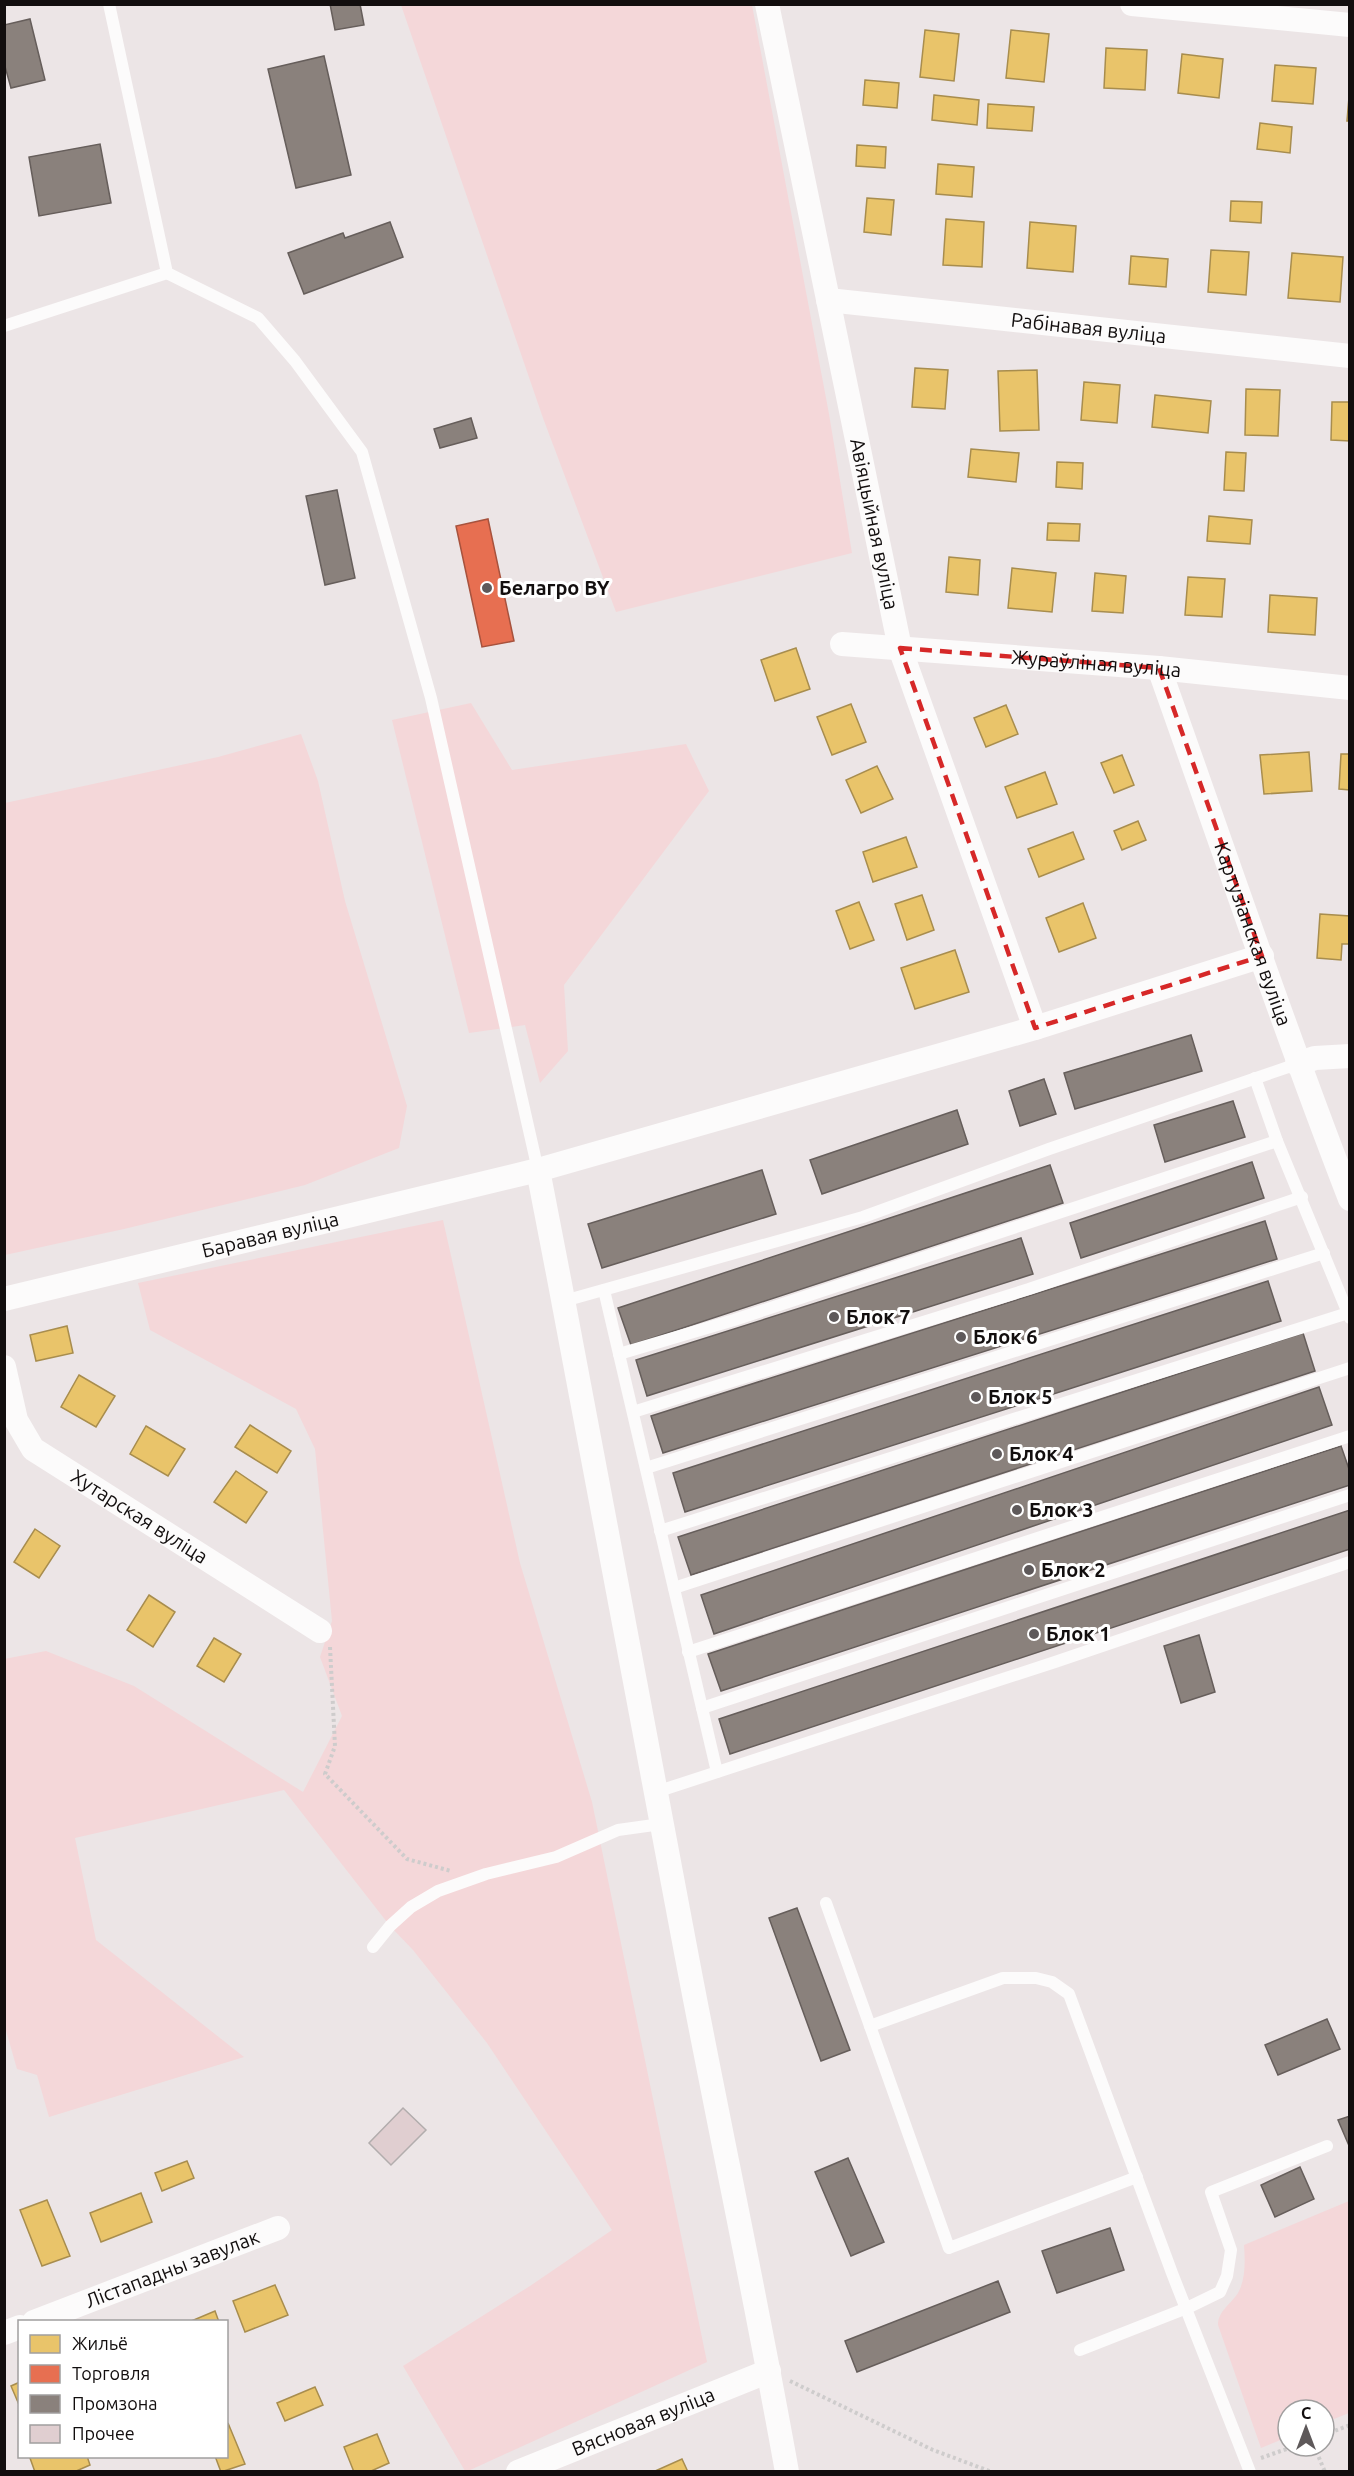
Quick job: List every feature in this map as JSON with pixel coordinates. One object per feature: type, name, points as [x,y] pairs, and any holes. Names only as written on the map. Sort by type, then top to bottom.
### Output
[{"type":"street","name":"Авіяцыйная вуліца","points":[[767,4],[900,648],[1035,1028]]},
{"type":"street","points":[[1132,4],[1350,25]]},
{"type":"street","name":"Рабінавая вуліца","points":[[828,300],[1350,356]]},
{"type":"street","name":"Жураўліная вуліца","points":[[842,644],[1159,668],[1350,688]]},
{"type":"street","name":"Картузіанская вуліца","points":[[1159,668],[1262,956],[1297,1064],[1350,1199]]},
{"type":"street","name":"Баравая вуліца","points":[[4,1299],[538,1170],[1035,1028],[1262,956]]},
{"type":"street","points":[[1297,1064],[1316,1058],[1350,1056]]},
{"type":"street","points":[[538,1170],[661,1824],[787,2472]]},
{"type":"street","name":"Хутарская вуліца","points":[[4,1367],[16,1420],[33,1449],[320,1631]]},
{"type":"street","name":"Лістападны завулак","points":[[39,2320],[278,2228]]},
{"type":"street","name":"Вясновая вуліца","points":[[518,2472],[769,2371]]},
{"type":"lane","points":[[109,4],[167,273]]},
{"type":"lane","points":[[4,326],[167,273],[258,318],[295,361],[362,452],[431,698],[538,1170]]},
{"type":"lane","points":[[564,1301],[863,1217],[1049,1149],[1297,1064]]},
{"type":"lane","points":[[660,1531],[1349,1316],[1302,1197],[1277,1141],[1255,1078]]},
{"type":"lane","points":[[620,1354],[734,1320],[1277,1141]]},
{"type":"lane","points":[[633,1412],[1029,1289],[1302,1197]]},
{"type":"lane","points":[[646,1468],[1324,1253]]},
{"type":"lane","points":[[604,1290],[717,1772]]},
{"type":"lane","points":[[674,1588],[1350,1368]]},
{"type":"lane","points":[[688,1652],[1350,1436]]},
{"type":"lane","points":[[702,1708],[1350,1495]]},
{"type":"lane","points":[[656,1792],[1350,1562]]},
{"type":"lane","points":[[374,1947],[390,1926],[411,1907],[438,1891],[486,1874],[556,1857],[618,1830],[661,1824]]},
{"type":"lane","points":[[826,1903],[949,2248],[1137,2177]]},
{"type":"lane","points":[[870,2026],[1002,1978],[1036,1978],[1052,1982],[1069,1995],[1172,2273],[1250,2472]]},
{"type":"lane","points":[[1080,2350],[1187,2308],[1220,2292],[1227,2276],[1231,2250],[1211,2192],[1327,2146]]},
{"type":"path","points":[[320,1631],[330,1646],[334,1709],[335,1746],[325,1774],[407,1859],[460,1873],[486,1874]]},
{"type":"path","points":[[769,2371],[933,2450],[992,2472]]},
{"type":"highlighted area","points":[[900,648],[1159,668],[1262,956],[1035,1028]]},
{"type":"shaded area","points":[[401,5],[752,5],[829,414],[852,553],[616,612],[543,418]]},
{"type":"shaded area","points":[[471,703],[512,770],[686,744],[709,791],[564,985],[568,1051],[540,1083],[525,1025],[469,1033],[392,720]]},
{"type":"shaded area","points":[[301,734],[318,781],[345,901],[407,1106],[399,1148],[305,1185],[5,1255],[5,803],[218,757]]},
{"type":"shaded area","points":[[443,1220],[520,1563],[592,1802],[707,2362],[468,2471],[465,2471],[403,2366],[530,2286],[612,2230],[487,2043],[413,1950],[390,1926],[284,1790],[75,1838],[96,1940],[244,2057],[49,2117],[37,2075],[17,2069],[5,2027],[4,1659],[46,1651],[134,1686],[303,1792],[342,1716],[320,1657],[332,1621],[315,1449],[296,1409],[150,1330],[138,1283]]},
{"type":"shaded area","points":[[1349,2201],[1349,2413],[1336,2418],[1336,2398],[1276,2398],[1276,2442],[1261,2448],[1218,2325],[1222,2312],[1241,2288],[1244,2245]]},
{"type":"building: Жильё","points":[[925,30],[959,34],[954,81],[920,77]]},
{"type":"building: Жильё","points":[[1011,30],[1049,34],[1044,82],[1006,78]]},
{"type":"building: Жильё","points":[[1106,48],[1147,50],[1145,90],[1104,88]]},
{"type":"building: Жильё","points":[[1182,54],[1223,59],[1219,98],[1178,93]]},
{"type":"building: Жильё","points":[[1275,65],[1316,68],[1313,104],[1272,101]]},
{"type":"building: Жильё","points":[[865,80],[899,83],[897,108],[863,105]]},
{"type":"building: Жильё","points":[[1350,85],[1350,121],[1347,121]]},
{"type":"building: Жильё","points":[[934,95],[979,100],[977,125],[932,120]]},
{"type":"building: Жильё","points":[[988,104],[1034,107],[1032,131],[987,128]]},
{"type":"building: Жильё","points":[[1260,123],[1292,127],[1290,153],[1257,149]]},
{"type":"building: Жильё","points":[[857,145],[886,147],[885,168],[856,166]]},
{"type":"building: Жильё","points":[[938,164],[974,167],[972,197],[936,194]]},
{"type":"building: Жильё","points":[[867,198],[894,200],[891,235],[864,232]]},
{"type":"building: Жильё","points":[[1231,201],[1262,202],[1261,223],[1230,221]]},
{"type":"building: Жильё","points":[[946,219],[984,222],[982,267],[943,265]]},
{"type":"building: Жильё","points":[[1030,222],[1076,226],[1073,272],[1027,268]]},
{"type":"building: Жильё","points":[[1211,250],[1249,252],[1246,295],[1208,292]]},
{"type":"building: Жильё","points":[[1292,253],[1343,257],[1340,302],[1288,298]]},
{"type":"building: Жильё","points":[[1131,256],[1168,259],[1166,287],[1129,284]]},
{"type":"building: Жильё","points":[[915,368],[948,370],[945,409],[912,407]]},
{"type":"building: Жильё","points":[[1037,370],[1039,430],[1000,431],[998,371]]},
{"type":"building: Жильё","points":[[1084,382],[1120,385],[1117,423],[1081,420]]},
{"type":"building: Жильё","points":[[1246,389],[1280,390],[1278,436],[1245,435]]},
{"type":"building: Жильё","points":[[1155,395],[1211,401],[1208,433],[1152,427]]},
{"type":"building: Жильё","points":[[1332,402],[1350,402],[1350,441],[1331,440]]},
{"type":"building: Жильё","points":[[971,449],[1019,453],[1016,482],[968,477]]},
{"type":"building: Жильё","points":[[1226,452],[1246,453],[1244,491],[1224,490]]},
{"type":"building: Жильё","points":[[1057,462],[1083,463],[1082,489],[1056,487]]},
{"type":"building: Жильё","points":[[1209,516],[1252,520],[1250,544],[1207,541]]},
{"type":"building: Жильё","points":[[1048,523],[1080,524],[1079,541],[1047,540]]},
{"type":"building: Жильё","points":[[949,557],[980,560],[978,595],[946,592]]},
{"type":"building: Жильё","points":[[1012,568],[1056,573],[1052,612],[1008,608]]},
{"type":"building: Жильё","points":[[1095,573],[1126,576],[1123,613],[1092,611]]},
{"type":"building: Жильё","points":[[1188,577],[1225,579],[1222,617],[1185,615]]},
{"type":"building: Жильё","points":[[1270,595],[1317,598],[1315,635],[1268,632]]},
{"type":"building: Жильё","points":[[796,648],[810,689],[775,701],[761,660]]},
{"type":"building: Жильё","points":[[851,704],[866,742],[832,755],[817,717]]},
{"type":"building: Жильё","points":[[1006,705],[1018,734],[986,747],[974,718]]},
{"type":"building: Жильё","points":[[1309,752],[1312,791],[1264,794],[1260,755]]},
{"type":"building: Жильё","points":[[1341,754],[1350,754],[1350,790],[1339,789]]},
{"type":"building: Жильё","points":[[1122,755],[1134,785],[1114,793],[1101,763]]},
{"type":"building: Жильё","points":[[877,766],[893,799],[861,813],[846,780]]},
{"type":"building: Жильё","points":[[1045,772],[1057,804],[1017,818],[1005,787]]},
{"type":"building: Жильё","points":[[1138,821],[1146,840],[1122,850],[1114,831]]},
{"type":"building: Жильё","points":[[1073,832],[1084,859],[1039,877],[1028,849]]},
{"type":"building: Жильё","points":[[906,837],[917,867],[873,882],[863,852]]},
{"type":"building: Жильё","points":[[922,895],[934,930],[907,940],[895,904]]},
{"type":"building: Жильё","points":[[859,902],[874,940],[850,949],[836,911]]},
{"type":"building: Жильё","points":[[1083,903],[1096,938],[1059,952],[1046,918]]},
{"type":"building: Жильё","points":[[1320,914],[1350,916],[1350,944],[1342,944],[1341,960],[1317,958]]},
{"type":"building: Жильё","points":[[955,950],[969,992],[915,1009],[901,968]]},
{"type":"building: Жильё","points":[[67,1326],[73,1353],[36,1361],[30,1335]]},
{"type":"building: Жильё","points":[[79,1375],[115,1396],[96,1427],[61,1407]]},
{"type":"building: Жильё","points":[[250,1425],[291,1451],[277,1473],[235,1447]]},
{"type":"building: Жильё","points":[[146,1426],[185,1449],[168,1476],[130,1454]]},
{"type":"building: Жильё","points":[[236,1471],[267,1492],[246,1523],[214,1502]]},
{"type":"building: Жильё","points":[[35,1529],[60,1546],[39,1578],[14,1562]]},
{"type":"building: Жильё","points":[[149,1595],[175,1612],[153,1647],[127,1630]]},
{"type":"building: Жильё","points":[[214,1638],[241,1654],[224,1682],[197,1666]]},
{"type":"building: Жильё","points":[[187,2161],[194,2178],[162,2191],[155,2173]]},
{"type":"building: Жильё","points":[[141,2193],[152,2222],[101,2242],[90,2213]]},
{"type":"building: Жильё","points":[[47,2200],[70,2256],[42,2266],[20,2210]]},
{"type":"building: Жильё","points":[[275,2285],[288,2315],[245,2332],[233,2301]]},
{"type":"building: Жильё","points":[[215,2311],[218,2320],[194,2320]]},
{"type":"building: Жильё","points":[[18,2383],[18,2402],[11,2386]]},
{"type":"building: Жильё","points":[[315,2387],[323,2405],[285,2421],[277,2403]]},
{"type":"building: Жильё","points":[[228,2423],[245,2464],[221,2472],[216,2458],[228,2458]]},
{"type":"building: Жильё","points":[[377,2434],[389,2463],[369,2472],[354,2472],[344,2447]]},
{"type":"building: Жильё","points":[[30,2458],[88,2458],[90,2465],[74,2472],[35,2472]]},
{"type":"building: Жильё","points":[[682,2459],[688,2472],[653,2472]]},
{"type":"building: Торговля","points":[[488,519],[514,641],[482,647],[456,526]]},
{"type":"building: Промзона","points":[[330,4],[360,4],[364,25],[335,30]]},
{"type":"building: Промзона","points":[[30,19],[45,80],[11,88],[4,63],[4,25]]},
{"type":"building: Промзона","points":[[324,56],[351,175],[296,188],[268,69]]},
{"type":"building: Промзона","points":[[100,144],[111,203],[39,216],[29,157]]},
{"type":"building: Промзона","points":[[390,222],[403,257],[304,294],[288,253],[343,233],[345,238]]},
{"type":"building: Промзона","points":[[471,418],[477,438],[440,448],[434,429]]},
{"type":"building: Промзона","points":[[337,490],[355,578],[325,585],[306,496]]},
{"type":"building: Промзона","points":[[1191,1035],[1202,1071],[1075,1109],[1064,1073]]},
{"type":"building: Промзона","points":[[1044,1079],[1056,1114],[1020,1126],[1009,1091]]},
{"type":"building: Промзона","points":[[1233,1101],[1245,1137],[1165,1162],[1154,1125]]},
{"type":"building: Промзона","points":[[957,1110],[968,1144],[822,1194],[810,1160]]},
{"type":"building: Промзона","points":[[1252,1162],[1264,1198],[1081,1258],[1070,1223]]},
{"type":"building: Промзона","points":[[1050,1165],[1063,1203],[631,1345],[618,1308]]},
{"type":"building: Промзона","points":[[762,1170],[776,1214],[602,1268],[588,1224]]},
{"type":"building: Промзона","name":"Блок 6","points":[[1265,1221],[1277,1259],[663,1453],[651,1416]]},
{"type":"building: Промзона","name":"Блок 7","points":[[1021,1238],[1033,1274],[647,1396],[636,1360]]},
{"type":"building: Промзона","name":"Блок 5","points":[[1268,1281],[1281,1321],[685,1512],[673,1473]]},
{"type":"building: Промзона","name":"Блок 4","points":[[1303,1333],[1315,1371],[691,1575],[678,1537]]},
{"type":"building: Промзона","name":"Блок 3","points":[[1319,1387],[1332,1425],[714,1634],[701,1595]]},
{"type":"building: Промзона","name":"Блок 2","points":[[1341,1446],[1350,1472],[1350,1485],[721,1691],[708,1654]]},
{"type":"building: Промзона","name":"Блок 1","points":[[1350,1510],[1350,1549],[730,1754],[719,1719]]},
{"type":"building: Промзона","points":[[1199,1635],[1215,1692],[1181,1703],[1164,1646]]},
{"type":"building: Промзона","points":[[797,1908],[850,2050],[821,2061],[769,1918]]},
{"type":"building: Промзона","points":[[1327,2019],[1340,2049],[1278,2075],[1265,2045]]},
{"type":"building: Промзона","points":[[1350,2116],[1350,2148],[1338,2120]]},
{"type":"building: Промзона","points":[[848,2158],[884,2242],[851,2256],[815,2172]]},
{"type":"building: Промзона","points":[[1300,2167],[1314,2199],[1275,2217],[1261,2185]]},
{"type":"building: Промзона","points":[[1110,2228],[1124,2270],[1057,2293],[1042,2251]]},
{"type":"building: Промзона","points":[[998,2281],[1010,2312],[857,2372],[845,2341]]},
{"type":"building: Прочее","points":[[403,2108],[426,2130],[391,2165],[369,2143]]},
{"type":"place","name":"Белагро BY","points":[[487,588]]},
{"type":"place","name":"Блок 7","points":[[834,1317]]},
{"type":"place","name":"Блок 6","points":[[961,1337]]},
{"type":"place","name":"Блок 5","points":[[976,1397]]},
{"type":"place","name":"Блок 4","points":[[997,1454]]},
{"type":"place","name":"Блок 3","points":[[1017,1510]]},
{"type":"place","name":"Блок 2","points":[[1029,1570]]},
{"type":"place","name":"Блок 1","points":[[1034,1634]]}]
